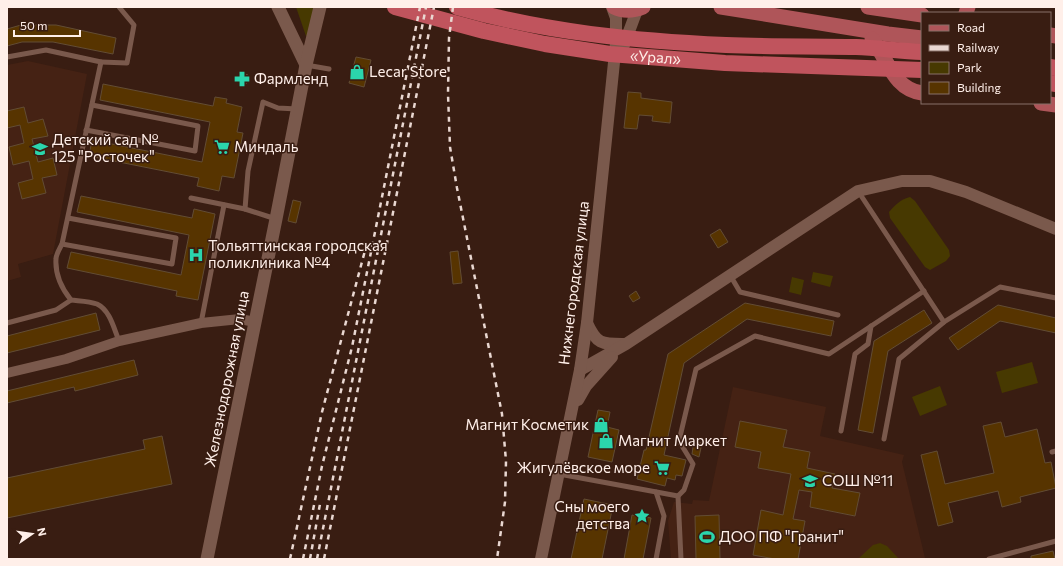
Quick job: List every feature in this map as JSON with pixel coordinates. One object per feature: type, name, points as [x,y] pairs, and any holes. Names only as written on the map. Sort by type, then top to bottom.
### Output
[{"type":"highway","name":"«Урал»","points":[[395,7],[477,29],[522,39],[610,54],[725,63],[921,70]]},
{"type":"highway","name":"«Урал»","points":[[457,7],[552,29],[646,40],[727,45],[857,48],[921,52]]},
{"type":"main road","points":[[278,7],[306,65]]},
{"type":"main road","points":[[287,7],[306,65]]},
{"type":"main road","name":"Железнодорожная улица","points":[[207,559],[306,65],[320,7]]},
{"type":"main road","points":[[613,7],[624,10],[642,8]]},
{"type":"main road","points":[[721,7],[921,38]]},
{"type":"main road","points":[[868,7],[921,15]]},
{"type":"main road","points":[[858,29],[869,36],[876,44],[894,77],[902,85],[915,92],[921,93]]},
{"type":"street","name":"Нижнегородская улица","points":[[541,559],[573,409],[587,323],[616,44],[616,18],[613,7]]},
{"type":"street","points":[[611,88],[626,37],[642,8]]},
{"type":"street","points":[[580,370],[626,344],[858,191],[902,181],[930,181],[966,192],[1056,229]]},
{"type":"street","points":[[7,373],[66,359],[120,341],[201,323],[240,319],[255,322]]},
{"type":"street","points":[[587,323],[592,336],[604,344],[626,344]]},
{"type":"street","points":[[573,409],[586,386],[603,365],[626,344]]},
{"type":"lane","points":[[7,57],[46,50],[101,62],[127,63],[134,25],[119,7]]},
{"type":"lane","points":[[71,300],[59,279],[56,258],[62,244],[68,218],[101,62]]},
{"type":"lane","points":[[306,65],[329,69]]},
{"type":"lane","points":[[245,209],[248,171],[263,102],[278,108],[298,109]]},
{"type":"lane","points":[[86,130],[195,151],[198,126],[92,105]]},
{"type":"lane","points":[[858,191],[944,322]]},
{"type":"lane","points":[[191,198],[245,209],[276,219]]},
{"type":"lane","points":[[201,323],[224,205]]},
{"type":"lane","points":[[62,244],[172,264],[176,238],[68,218]]},
{"type":"lane","points":[[730,275],[740,292],[838,315]]},
{"type":"lane","points":[[884,439],[899,359],[944,322],[1000,287],[1056,298]]},
{"type":"lane","points":[[681,559],[678,496],[684,490],[693,464],[680,441],[696,369],[755,336],[829,354],[924,291]]},
{"type":"lane","points":[[7,323],[56,310],[71,300],[97,304],[105,310],[111,319],[120,341]]},
{"type":"lane","points":[[841,431],[855,354],[868,344],[871,326]]},
{"type":"lane","points":[[559,474],[678,496]]},
{"type":"lane","points":[[656,492],[664,516],[656,559]]},
{"type":"lane","points":[[989,559],[1056,541]]},
{"type":"shaded area","name":"Детский сад № 125 \"Росточек\"","points":[[28,61],[87,74],[53,254],[18,264],[21,277],[7,281],[7,65]]},
{"type":"shaded area","name":"СОШ №11","points":[[733,387],[826,407],[820,436],[904,455],[902,462],[925,558],[671,559],[668,521],[674,502],[692,504],[693,500],[709,501]]},
{"type":"green space","points":[[296,7],[314,7],[308,36],[306,36]]},
{"type":"green space","points":[[910,197],[915,201],[949,250],[950,256],[946,261],[930,270],[925,267],[890,218],[889,212],[901,201]]},
{"type":"green space","points":[[813,272],[833,276],[830,287],[811,282]]},
{"type":"green space","points":[[792,277],[804,280],[801,295],[789,292]]},
{"type":"green space","points":[[1032,362],[1038,383],[1002,393],[996,372]]},
{"type":"green space","points":[[940,386],[947,405],[920,416],[912,397]]},
{"type":"green space","points":[[880,543],[887,546],[899,559],[858,559],[873,545]]},
{"type":"building","points":[[21,25],[56,25],[116,38],[113,54],[53,42],[22,42],[7,46],[7,29]]},
{"type":"building","points":[[356,57],[371,60],[364,87],[349,83]]},
{"type":"building","points":[[241,73],[248,75],[246,84],[238,82]]},
{"type":"building","points":[[103,84],[213,106],[215,97],[227,99],[226,103],[242,107],[237,132],[243,133],[234,178],[222,176],[219,191],[197,186],[199,178],[89,156],[92,140],[202,162],[210,122],[100,100]]},
{"type":"building","points":[[628,92],[641,93],[641,98],[672,102],[670,123],[652,121],[653,116],[639,115],[637,129],[624,128]]},
{"type":"building","points":[[24,107],[28,123],[43,119],[48,136],[32,139],[38,162],[53,158],[57,175],[42,178],[46,193],[22,199],[18,183],[33,179],[29,161],[13,165],[9,147],[24,143],[20,125],[7,128],[7,111]]},
{"type":"building","points":[[81,196],[192,218],[194,209],[215,214],[198,300],[176,296],[177,291],[67,268],[71,252],[181,275],[189,235],[77,212]]},
{"type":"building","points":[[293,200],[301,202],[296,223],[288,221]]},
{"type":"building","points":[[720,229],[728,242],[718,248],[710,235]]},
{"type":"building","points":[[458,251],[462,283],[453,284],[450,252]]},
{"type":"building","points":[[636,291],[640,298],[633,302],[629,296]]},
{"type":"building","points":[[745,303],[834,321],[831,336],[747,319],[684,363],[664,455],[686,460],[682,476],[676,475],[675,480],[667,478],[665,486],[637,479],[644,450],[646,450],[668,354]]},
{"type":"building","points":[[998,305],[1056,318],[1056,333],[1000,321],[958,350],[949,338]]},
{"type":"building","points":[[924,310],[932,323],[888,351],[873,433],[858,430],[874,341]]},
{"type":"building","points":[[96,313],[100,330],[7,353],[7,336]]},
{"type":"building","points":[[134,360],[138,375],[75,391],[74,387],[7,403],[7,391]]},
{"type":"building","points":[[598,410],[610,412],[607,427],[619,430],[612,462],[588,457]]},
{"type":"building","points":[[740,421],[787,430],[783,447],[810,452],[807,468],[835,474],[832,488],[860,493],[855,516],[810,507],[812,492],[799,490],[793,519],[805,521],[798,559],[775,559],[753,555],[761,510],[783,515],[791,474],[758,468],[761,452],[735,447]]},
{"type":"building","points":[[1001,422],[1005,437],[1037,429],[1045,463],[1051,462],[1056,488],[1020,497],[1021,502],[1002,507],[998,491],[948,503],[953,522],[938,526],[921,455],[937,451],[945,484],[994,473],[983,426]]},
{"type":"building","points":[[162,436],[172,484],[7,518],[7,478],[145,449],[143,440]]},
{"type":"building","points":[[694,441],[702,443],[699,457],[692,454]]},
{"type":"building","points":[[584,499],[613,505],[602,559],[571,559]]},
{"type":"building","points":[[632,515],[651,518],[643,559],[624,559]]},
{"type":"building","name":"ДОО ПФ \"Гранит\"","points":[[719,515],[720,559],[696,559],[695,516]]},
{"type":"building","points":[[1053,551],[1055,559],[1031,559],[1031,556]]},
{"type":"railway","points":[[303,559],[322,466],[352,347],[420,7]]},
{"type":"railway","points":[[317,559],[426,7]]},
{"type":"railway","points":[[324,559],[434,7]]},
{"type":"railway","points":[[453,7],[449,38],[448,94],[450,147],[502,414],[506,461],[505,502],[497,559]]},
{"type":"railway","points":[[290,559],[322,412],[367,243]]},
{"type":"railway","points":[[310,559],[320,504]]},
{"type":"place","name":"Lecar Store","points":[[357,72]]},
{"type":"place","name":"Фармленд","points":[[242,79]]},
{"type":"place","name":"Миндаль","points":[[222,147]]},
{"type":"place","name":"Детский сад № 125 \"Росточек\"","points":[[40,149]]},
{"type":"place","name":"Тольяттинская городская поликлиника №4","points":[[196,255]]},
{"type":"place","name":"Магнит Косметик","points":[[601,425]]},
{"type":"place","name":"Магнит Маркет","points":[[606,441]]},
{"type":"place","name":"Жигулёвское море","points":[[662,468]]},
{"type":"place","name":"СОШ №11","points":[[810,481]]},
{"type":"place","name":"Сны моего детства","points":[[642,516]]},
{"type":"place","name":"ДОО ПФ \"Гранит\"","points":[[707,537]]}]
